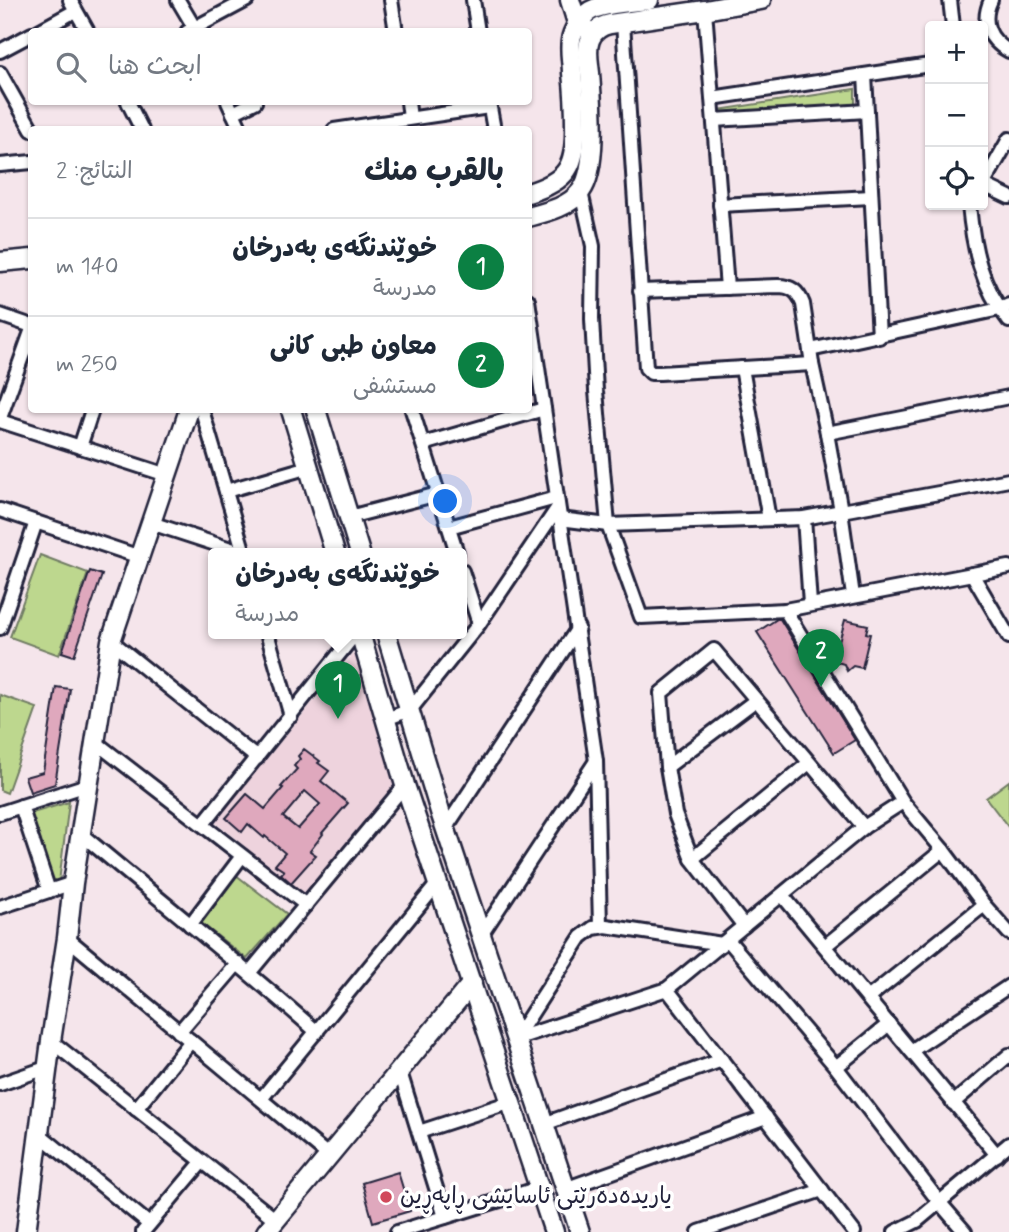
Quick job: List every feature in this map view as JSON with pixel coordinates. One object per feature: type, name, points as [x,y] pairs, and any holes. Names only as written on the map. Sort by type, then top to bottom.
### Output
[{"type":"street","points":[[178,0],[192,28]]},
{"type":"street","points":[[197,28],[247,0]]},
{"type":"street","points":[[391,0],[394,28]]},
{"type":"street","points":[[473,0],[477,28]]},
{"type":"street","points":[[570,0],[578,26]]},
{"type":"street","points":[[532,192],[552,184],[573,161],[575,127],[570,42],[573,31],[586,14],[596,9],[649,0]]},
{"type":"street","points":[[532,216],[568,204],[581,192],[588,174],[592,105],[588,47],[595,32],[604,26],[761,0]]},
{"type":"street","points":[[950,0],[952,21]]},
{"type":"street","points":[[991,0],[986,12],[988,30],[999,46],[1009,51]]},
{"type":"street","points":[[42,28],[72,5],[86,28]]},
{"type":"street","points":[[705,10],[727,289]]},
{"type":"street","points":[[623,23],[645,365],[649,372],[660,373],[812,364]]},
{"type":"street","points":[[578,26],[595,32]]},
{"type":"street","points":[[0,51],[28,36]]},
{"type":"street","points":[[712,97],[925,66]]},
{"type":"street","points":[[0,73],[30,126]]},
{"type":"street","points":[[865,75],[879,337]]},
{"type":"street","points":[[130,105],[140,126]]},
{"type":"street","points":[[408,105],[410,118]]},
{"type":"street","points":[[359,126],[483,105]]},
{"type":"street","points":[[489,105],[493,126]]},
{"type":"street","points":[[230,107],[239,126]]},
{"type":"street","points":[[714,120],[867,111]]},
{"type":"street","points":[[988,176],[1009,139]]},
{"type":"street","points":[[0,165],[28,162]]},
{"type":"street","points":[[988,187],[1009,197]]},
{"type":"street","points":[[581,192],[593,246],[592,331],[608,525],[641,617],[785,610],[1009,567]]},
{"type":"street","points":[[720,205],[871,197]]},
{"type":"street","points":[[969,210],[972,240],[989,291],[1004,307],[1009,321]]},
{"type":"street","points":[[0,262],[28,260]]},
{"type":"street","points":[[640,291],[786,286],[800,296],[841,511],[853,596]]},
{"type":"street","points":[[810,350],[879,337],[1004,307]]},
{"type":"street","points":[[0,315],[28,326]]},
{"type":"street","points":[[532,329],[596,761],[600,926]]},
{"type":"street","points":[[28,338],[0,419],[167,475]]},
{"type":"street","points":[[741,368],[769,519]]},
{"type":"street","points":[[827,433],[1009,397]]},
{"type":"street","points":[[532,412],[544,409]]},
{"type":"street","points":[[80,447],[91,413]]},
{"type":"street","points":[[26,1232],[87,785],[111,641],[188,413]]},
{"type":"street","points":[[203,413],[242,548]]},
{"type":"street","points":[[292,413],[333,548]]},
{"type":"street","points":[[317,413],[358,548]]},
{"type":"street","points":[[413,413],[455,548]]},
{"type":"street","points":[[423,444],[530,413]]},
{"type":"street","points":[[226,491],[309,467]]},
{"type":"street","points":[[449,527],[558,508],[608,525],[804,518],[1009,480]]},
{"type":"street","points":[[349,517],[438,494]]},
{"type":"street","points":[[386,719],[410,710],[479,624],[558,508]]},
{"type":"street","points":[[0,510],[140,557]]},
{"type":"street","points":[[804,518],[810,604]]},
{"type":"street","points":[[0,628],[3,611],[36,522]]},
{"type":"street","points":[[151,523],[228,548]]},
{"type":"street","points":[[972,574],[1009,637]]},
{"type":"street","points":[[467,587],[479,624]]},
{"type":"street","points":[[785,610],[903,802],[1009,933]]},
{"type":"street","points":[[445,829],[578,628]]},
{"type":"street","points":[[269,639],[291,716]]},
{"type":"street","points":[[203,824],[353,639]]},
{"type":"street","points":[[360,639],[405,785],[554,1232]]},
{"type":"street","points":[[388,639],[445,829],[580,1232]]},
{"type":"street","points":[[111,641],[257,758]]},
{"type":"street","points":[[744,926],[692,859],[675,814],[667,767],[662,693],[714,650],[864,827]]},
{"type":"street","points":[[667,767],[756,700]]},
{"type":"street","points":[[94,741],[306,905]]},
{"type":"street","points":[[481,935],[596,761]]},
{"type":"street","points":[[692,859],[809,764]]},
{"type":"street","points":[[0,813],[87,785]]},
{"type":"street","points":[[250,972],[405,785]]},
{"type":"street","points":[[515,1039],[667,989],[864,827],[903,802]]},
{"type":"street","points":[[21,807],[49,891]]},
{"type":"street","points":[[81,834],[250,972],[317,1032]]},
{"type":"street","points":[[825,946],[943,849]]},
{"type":"street","points":[[190,925],[242,856]]},
{"type":"street","points":[[0,907],[73,883]]},
{"type":"street","points":[[261,1099],[438,883]]},
{"type":"street","points":[[782,895],[997,1155]]},
{"type":"street","points":[[868,998],[984,905]]},
{"type":"street","points":[[515,1039],[586,932],[600,926],[725,942],[836,1067],[965,1232]]},
{"type":"street","points":[[67,938],[330,1156]]},
{"type":"street","points":[[179,1032],[238,963]]},
{"type":"street","points":[[51,1041],[202,1161],[271,1226],[471,983]]},
{"type":"street","points":[[911,1051],[1009,986]]},
{"type":"street","points":[[667,989],[854,1232]]},
{"type":"street","points":[[836,1067],[889,1024]]},
{"type":"street","points":[[136,1109],[191,1041]]},
{"type":"street","points":[[953,1102],[1009,1055]]},
{"type":"street","points":[[544,1124],[722,1060]]},
{"type":"street","points":[[0,1084],[49,1067]]},
{"type":"street","points":[[400,1072],[445,1217]]},
{"type":"street","points":[[419,1132],[511,1102]]},
{"type":"street","points":[[565,1189],[766,1117]]},
{"type":"street","points":[[39,1134],[146,1228],[202,1161]]},
{"type":"street","points":[[528,1152],[551,1144]]},
{"type":"street","points":[[895,1232],[917,1221],[1009,1144]]},
{"type":"street","points":[[397,1232],[539,1188]]},
{"type":"street","points":[[699,1232],[822,1190]]},
{"type":"shaded area","points":[[356,651],[396,786],[303,895],[214,821]]},
{"type":"green space","points":[[855,89],[855,109],[719,117],[718,110]]},
{"type":"green space","points":[[40,555],[88,573],[59,655],[10,637]]},
{"type":"green space","points":[[0,695],[37,708],[7,793],[0,790]]},
{"type":"green space","points":[[1009,781],[1009,828],[986,798]]},
{"type":"green space","points":[[69,802],[59,882],[51,884],[29,814]]},
{"type":"green space","points":[[236,875],[287,914],[247,959],[201,923]]},
{"type":"building","points":[[90,571],[102,575],[74,656],[62,652]]},
{"type":"building","points":[[780,619],[855,740],[834,753],[757,632]]},
{"type":"building","points":[[845,620],[868,625],[866,633],[870,634],[862,668],[853,666],[847,671],[844,664],[834,661]]},
{"type":"building","points":[[56,687],[70,689],[55,784],[30,792],[25,777],[43,772]]},
{"type":"building","points":[[304,749],[320,761],[318,763],[329,771],[321,781],[348,803],[310,851],[316,855],[291,883],[281,874],[284,871],[275,865],[285,853],[248,824],[242,832],[226,818],[247,794],[265,809],[297,769],[294,766],[300,759],[298,756]],"holes":[[[305,791],[320,804],[298,829],[283,817]]]},
{"type":"building","name":"یاریدەدەرێتی ئاسایشی ڕاپەڕین","points":[[398,1172],[410,1211],[373,1222],[362,1183]]},
{"type":"place","name":"معاون طبی کانی","points":[[821,687]]},
{"type":"place","name":"خوێندنگەی بەدرخان","points":[[338,719]]},
{"type":"place","name":"یاریدەدەرێتی ئاسایشی ڕاپەڕین","points":[[386,1197]]}]
